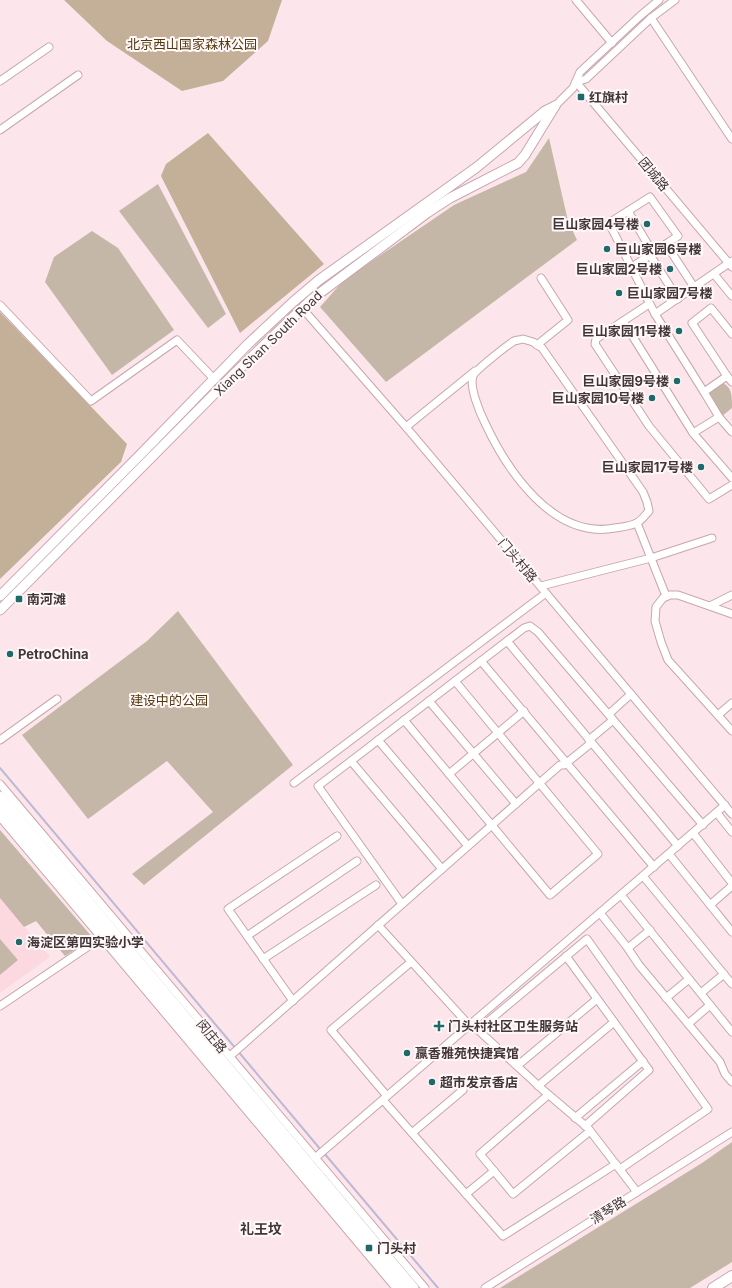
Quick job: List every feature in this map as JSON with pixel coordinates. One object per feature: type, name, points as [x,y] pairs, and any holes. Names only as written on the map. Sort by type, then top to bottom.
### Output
[{"type":"highway","points":[[713,1288],[732,1276]]},
{"type":"main road","name":"Xiang Shan South Road","points":[[0,610],[237,370],[302,308],[336,280],[427,213],[450,198],[518,163],[525,155],[555,106]]},
{"type":"main road","name":"Xiang Shan South Road","points":[[0,596],[264,329],[319,280],[451,187],[545,110],[555,106]]},
{"type":"main road","name":"闵庄路","points":[[0,796],[414,1288]]},
{"type":"main road","name":"闵庄路","points":[[0,807],[104,936],[405,1288]]},
{"type":"street","points":[[576,0],[612,43]]},
{"type":"street","name":"Xiang Shan South Road","points":[[555,106],[573,88],[580,72],[640,16],[660,0]]},
{"type":"street","name":"Xiang Shan South Road","points":[[576,82],[586,79],[652,18],[675,0]]},
{"type":"street","points":[[652,18],[732,139]]},
{"type":"street","points":[[0,81],[49,47]]},
{"type":"street","points":[[0,130],[78,74]]},
{"type":"street","name":"团城路","points":[[576,82],[731,263]]},
{"type":"street","points":[[632,267],[678,236],[650,197],[609,223],[649,304],[719,417],[732,432]]},
{"type":"street","points":[[628,211],[651,254],[678,299]]},
{"type":"street","points":[[666,244],[694,287]]},
{"type":"street","points":[[655,314],[731,263]]},
{"type":"street","points":[[714,274],[732,296]]},
{"type":"street","points":[[537,345],[568,320],[541,278]]},
{"type":"street","points":[[649,304],[596,339],[595,344],[629,398],[649,426],[709,499],[732,485]]},
{"type":"street","points":[[0,305],[91,401],[177,340],[214,379]]},
{"type":"street","name":"门头村路","points":[[302,308],[406,427],[732,814]]},
{"type":"street","points":[[732,334],[711,308],[692,323],[732,382]]},
{"type":"street","points":[[623,321],[693,433],[732,478]]},
{"type":"street","points":[[406,427],[479,369],[515,341],[523,339],[533,342],[542,348],[643,492],[648,502],[649,511],[637,523],[608,529],[593,529],[561,518],[542,505],[521,484],[488,431],[475,398],[473,376],[479,369]]},
{"type":"street","points":[[704,392],[727,376]]},
{"type":"street","points":[[693,433],[719,417]]},
{"type":"street","points":[[637,523],[666,596]]},
{"type":"street","points":[[541,586],[651,558],[712,538]]},
{"type":"street","points":[[294,783],[546,593]]},
{"type":"street","points":[[732,614],[678,595],[666,596],[656,607],[654,621],[668,660],[732,731]]},
{"type":"street","points":[[710,606],[732,595]]},
{"type":"street","points":[[402,904],[318,786],[524,628],[530,626],[535,629],[609,714],[703,825]]},
{"type":"street","points":[[507,641],[678,846]]},
{"type":"street","points":[[482,660],[654,867]]},
{"type":"street","points":[[404,720],[550,895],[598,854],[455,681]]},
{"type":"street","points":[[609,714],[631,694]]},
{"type":"street","points":[[0,740],[57,699]]},
{"type":"street","points":[[429,701],[516,804]]},
{"type":"street","points":[[718,715],[732,703]]},
{"type":"street","points":[[449,774],[524,711]]},
{"type":"street","points":[[230,1056],[539,783],[560,765],[567,763],[590,744],[589,740],[612,720],[609,714]]},
{"type":"street","points":[[378,740],[468,846]]},
{"type":"street","points":[[351,761],[442,869]]},
{"type":"street","name":"闵庄路","points":[[0,784],[425,1288]]},
{"type":"street","points":[[315,1158],[725,805]]},
{"type":"street","points":[[717,813],[732,832]]},
{"type":"street","name":"闵庄路","points":[[0,817],[104,936],[396,1288]]},
{"type":"street","points":[[693,833],[732,883]]},
{"type":"street","points":[[293,1001],[228,909],[337,836]]},
{"type":"street","points":[[669,854],[732,932]]},
{"type":"street","points":[[247,936],[357,861]]},
{"type":"street","points":[[643,876],[732,984]]},
{"type":"street","points":[[263,959],[376,885]]},
{"type":"street","points":[[710,904],[732,886]]},
{"type":"street","points":[[621,894],[732,1032]]},
{"type":"street","points":[[600,913],[628,948],[639,965],[720,1062],[725,1074],[732,1082]]},
{"type":"street","points":[[378,925],[469,1025],[478,1030],[538,1086],[588,1129],[637,1192]]},
{"type":"street","points":[[628,948],[650,930]]},
{"type":"street","points":[[0,1006],[104,936]]},
{"type":"street","points":[[411,962],[331,1030],[412,1133],[503,1236],[708,1109],[587,939],[478,1030]]},
{"type":"street","points":[[548,1095],[480,1154],[513,1194],[588,1129],[649,1070],[566,956]]},
{"type":"street","points":[[701,993],[724,974]]},
{"type":"street","points":[[666,998],[689,979]]},
{"type":"street","points":[[517,1066],[597,998]]},
{"type":"street","points":[[688,1024],[710,1005]]},
{"type":"street","points":[[538,1086],[614,1022]]},
{"type":"street","points":[[575,1118],[643,1061]]},
{"type":"street","points":[[412,1133],[463,1090]]},
{"type":"street","name":"清琴路","points":[[485,1288],[732,1132]]},
{"type":"street","points":[[466,1194],[494,1171]]},
{"type":"shaded area","name":"海淀区第四实验小学","points":[[0,898],[50,957],[0,993]]},
{"type":"green space","name":"北京西山国家森林公园","points":[[64,0],[282,0],[268,41],[223,81],[182,91],[107,41]]},
{"type":"green space","points":[[208,133],[324,264],[240,333],[161,176],[166,164]]},
{"type":"green space","points":[[549,138],[568,221],[577,240],[386,382],[320,307],[344,280],[454,205],[526,172]]},
{"type":"green space","points":[[158,184],[226,314],[208,328],[119,211]]},
{"type":"green space","points":[[92,231],[118,248],[174,330],[112,375],[45,282],[54,257]]},
{"type":"green space","points":[[0,312],[127,444],[121,462],[0,579]]},
{"type":"green space","points":[[722,383],[730,389],[732,408],[721,417],[706,396]]},
{"type":"green space","name":"建设中的公园","points":[[178,611],[293,765],[144,885],[132,874],[213,812],[167,761],[88,819],[22,735],[147,641]]},
{"type":"green space","points":[[0,830],[93,938],[65,956],[36,921],[24,927],[0,898]]},
{"type":"green space","points":[[0,939],[18,960],[0,975]]},
{"type":"green space","points":[[732,1142],[732,1262],[690,1288],[500,1288],[702,1163]]},
{"type":"waterway","points":[[0,768],[321,1150]]},
{"type":"waterway","points":[[324,1153],[438,1288]]},
{"type":"place","name":"红旗村","points":[[581,97]]},
{"type":"place","name":"巨山家园4号楼","points":[[647,224]]},
{"type":"place","name":"巨山家园6号楼","points":[[607,249]]},
{"type":"place","name":"巨山家园2号楼","points":[[670,269]]},
{"type":"place","name":"巨山家园7号楼","points":[[619,293]]},
{"type":"place","name":"巨山家园11号楼","points":[[679,331]]},
{"type":"place","name":"巨山家园9号楼","points":[[677,381]]},
{"type":"place","name":"巨山家园10号楼","points":[[652,398]]},
{"type":"place","name":"巨山家园17号楼","points":[[701,467]]},
{"type":"place","name":"南河滩","points":[[19,599]]},
{"type":"place","name":"PetroChina","points":[[10,654]]},
{"type":"place","name":"海淀区第四实验小学","points":[[19,942]]},
{"type":"place","name":"门头村社区卫生服务站","points":[[439,1026]]},
{"type":"place","name":"赢香雅苑快捷宾馆","points":[[407,1053]]},
{"type":"place","name":"超市发京香店","points":[[432,1082]]},
{"type":"place","name":"门头村","points":[[369,1248]]},
{"type":"district","name":"礼王坟","points":[[261,1229]]}]
